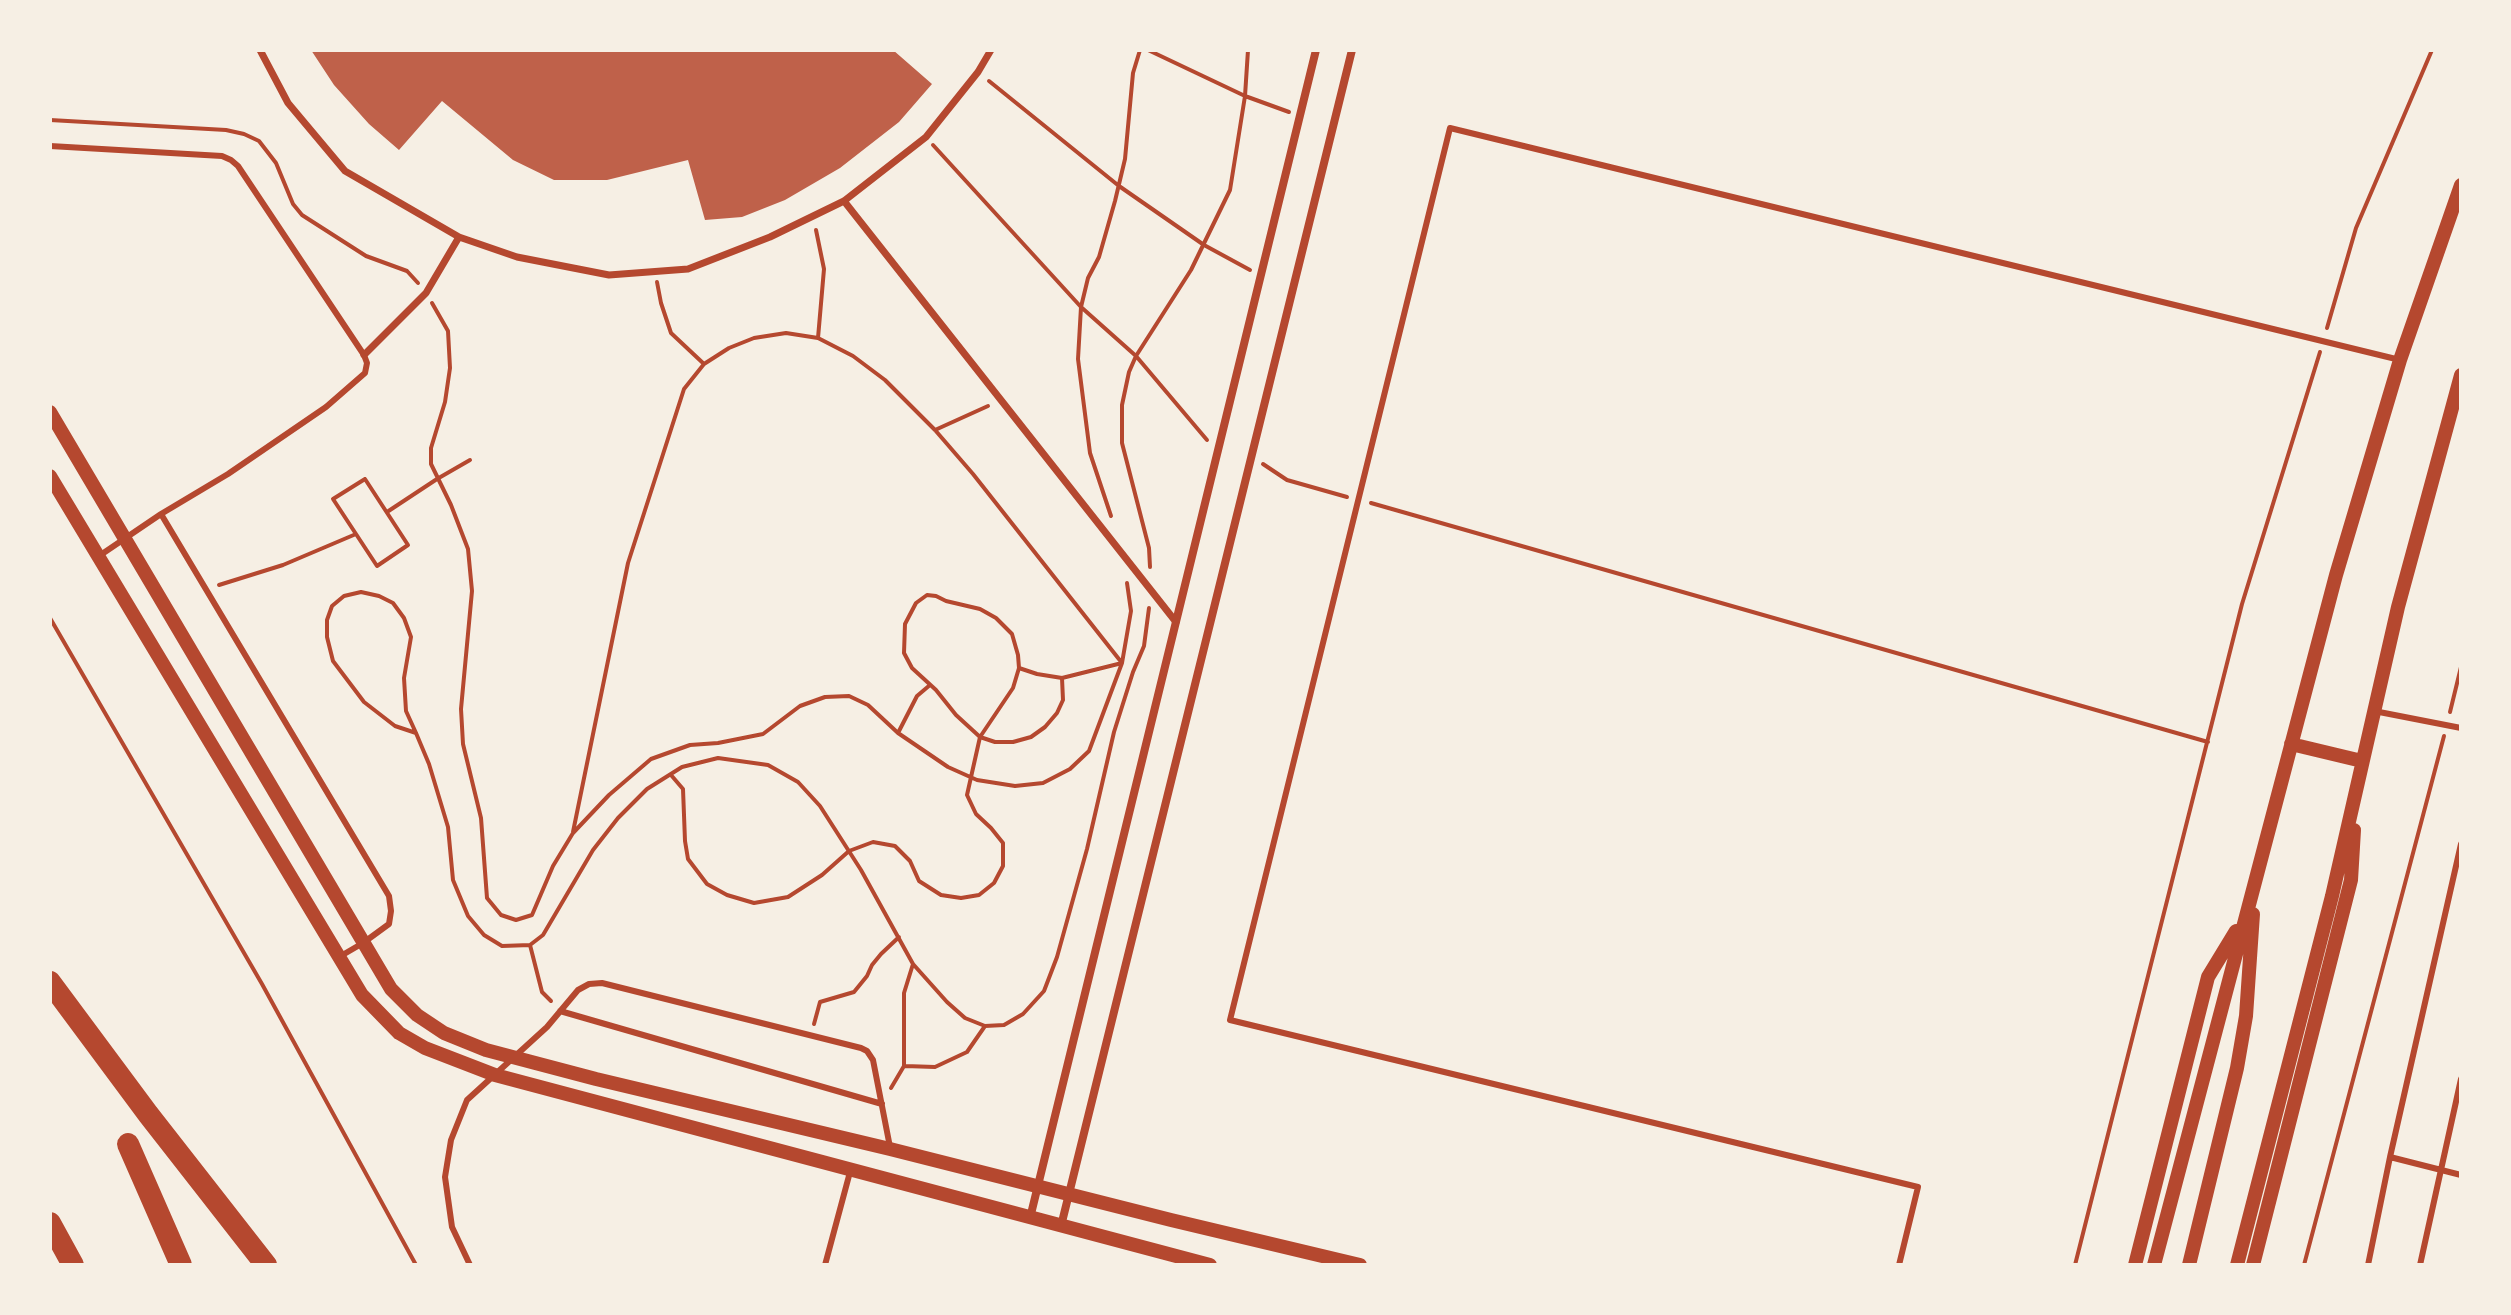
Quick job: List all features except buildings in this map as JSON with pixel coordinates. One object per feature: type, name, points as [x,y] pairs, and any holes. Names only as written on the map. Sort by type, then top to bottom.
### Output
[{"type":"highway","points":[[50,982],[266,1265]]},
{"type":"highway","points":[[128,1144],[181,1265]]},
{"type":"highway","points":[[50,1223],[73,1265]]},
{"type":"street","points":[[260,50],[288,103],[345,171],[459,237],[517,257],[609,275],[688,269],[770,237],[844,201],[926,137],[978,72],[991,50]]},
{"type":"street","points":[[1030,1218],[1316,50]]},
{"type":"street","points":[[1061,1226],[1352,50]]},
{"type":"street","points":[[2154,1265],[2336,575],[2400,360],[2461,185]]},
{"type":"street","points":[[844,201],[1176,622]]},
{"type":"street","points":[[364,355],[426,293],[459,237]]},
{"type":"street","points":[[2237,1265],[2332,896],[2398,607],[2461,375]]},
{"type":"street","points":[[50,412],[391,989],[417,1015],[444,1033],[486,1050],[596,1079],[890,1149],[1322,1261],[1360,1265]]},
{"type":"street","points":[[50,476],[362,995],[399,1033],[425,1048],[495,1075],[1210,1265]]},
{"type":"street","points":[[2291,744],[2362,761]]},
{"type":"street","points":[[2253,1265],[2351,880],[2355,794]]},
{"type":"street","points":[[2189,1265],[2237,1068],[2246,1016],[2255,878]]},
{"type":"street","points":[[2135,1265],[2208,977],[2245,917]]},
{"type":"lane","points":[[1899,1265],[1918,1187],[1230,1020],[1450,128],[2400,360]]},
{"type":"lane","points":[[50,146],[222,156],[231,160],[238,166],[367,363],[365,373],[326,407],[98,557]]},
{"type":"lane","points":[[161,514],[389,896],[389,924],[339,957]]},
{"type":"lane","points":[[2374,711],[2461,728]]},
{"type":"lane","points":[[2368,1265],[2461,844]]},
{"type":"lane","points":[[470,1265],[452,1227],[445,1177],[451,1140],[467,1100],[547,1027],[578,990],[589,984],[602,983],[867,1051],[873,1060],[890,1149]]},
{"type":"lane","points":[[560,1011],[882,1104]]},
{"type":"lane","points":[[2420,1265],[2461,1079]]},
{"type":"lane","points":[[2390,1157],[2461,1175]]},
{"type":"lane","points":[[825,1265],[850,1170]]},
{"type":"path","points":[[50,120],[226,130],[244,134],[259,141],[276,163],[293,204],[302,215],[366,256],[407,271],[426,293],[448,331],[450,368],[445,402],[431,448],[431,464],[468,549],[472,591],[461,709],[463,744],[481,818],[487,898],[501,915],[516,920],[532,915],[553,866],[573,833],[609,795],[651,759],[690,745],[763,734],[800,706],[825,697],[849,696],[868,705],[898,733],[948,767],[977,780],[1015,786],[1043,783],[1070,769],[1089,751],[1122,663],[1131,611],[1123,555],[1090,453],[1078,359],[1081,307],[1119,186],[1125,159],[1133,73],[1140,50]]},
{"type":"path","points":[[1148,50],[1245,96],[1300,116]]},
{"type":"path","points":[[416,733],[395,726],[364,702],[333,661],[327,637],[327,620],[332,606],[344,596],[361,592],[379,596],[393,603],[404,618],[411,637],[404,678],[406,711],[416,733],[429,764],[448,827],[453,880],[468,916],[484,935],[502,946],[530,945],[543,935],[593,850],[618,818],[647,789],[682,767],[718,758],[768,765],[798,782],[813,798],[849,851],[913,964],[965,1018],[985,1026],[1004,1025],[1023,1014],[1044,991],[1049,980],[1087,849],[1114,732],[1144,646],[1152,591],[1149,548],[1122,443],[1122,405],[1129,372],[1184,282],[1230,190],[1245,96],[1248,50]]},
{"type":"path","points":[[2075,1265],[2242,604],[2356,228],[2432,50]]},
{"type":"path","points":[[978,72],[1119,186],[1204,245],[1261,276]]},
{"type":"path","points":[[926,137],[1081,307],[1136,356],[1204,440],[1220,445]]},
{"type":"path","points":[[813,216],[824,269],[818,338]]},
{"type":"path","points":[[655,271],[671,333],[704,364]]},
{"type":"path","points":[[573,833],[628,563],[684,389],[704,364],[729,348],[754,338],[786,333],[818,338],[853,356],[874,372],[935,430],[973,474],[1122,663]]},
{"type":"path","points":[[935,430],[1002,400]]},
{"type":"path","points":[[1251,456],[1287,480],[2208,742]]},
{"type":"path","points":[[387,512],[470,460]]},
{"type":"path","points":[[365,479],[408,545],[377,566],[356,534],[333,499],[365,479]]},
{"type":"path","points":[[205,589],[283,565],[356,534]]},
{"type":"path","points":[[671,775],[683,789],[688,859],[707,884],[727,895],[754,903],[788,897],[822,875],[849,851],[873,842],[895,846],[910,861],[919,881],[941,895],[961,898],[979,895],[994,883],[1003,866],[1003,843],[968,801],[971,777],[980,737],[1013,688],[1019,668],[1012,634],[996,618],[980,609],[927,595],[916,603],[905,624],[904,653],[912,668],[980,737],[995,742],[1013,742],[1031,737],[1045,727],[1063,700],[1062,678]]},
{"type":"path","points":[[50,618],[262,984],[416,1265]]},
{"type":"path","points":[[1019,668],[1062,678],[1122,663]]},
{"type":"path","points":[[2304,1265],[2461,667]]},
{"type":"path","points":[[898,733],[917,696],[930,685]]},
{"type":"path","points":[[811,1035],[820,1002],[854,992],[881,954],[899,937]]},
{"type":"path","points":[[530,945],[542,992],[560,1011]]},
{"type":"path","points":[[882,1104],[904,1066],[904,993],[913,964]]},
{"type":"path","points":[[904,1066],[935,1067],[967,1052],[985,1026]]}]
